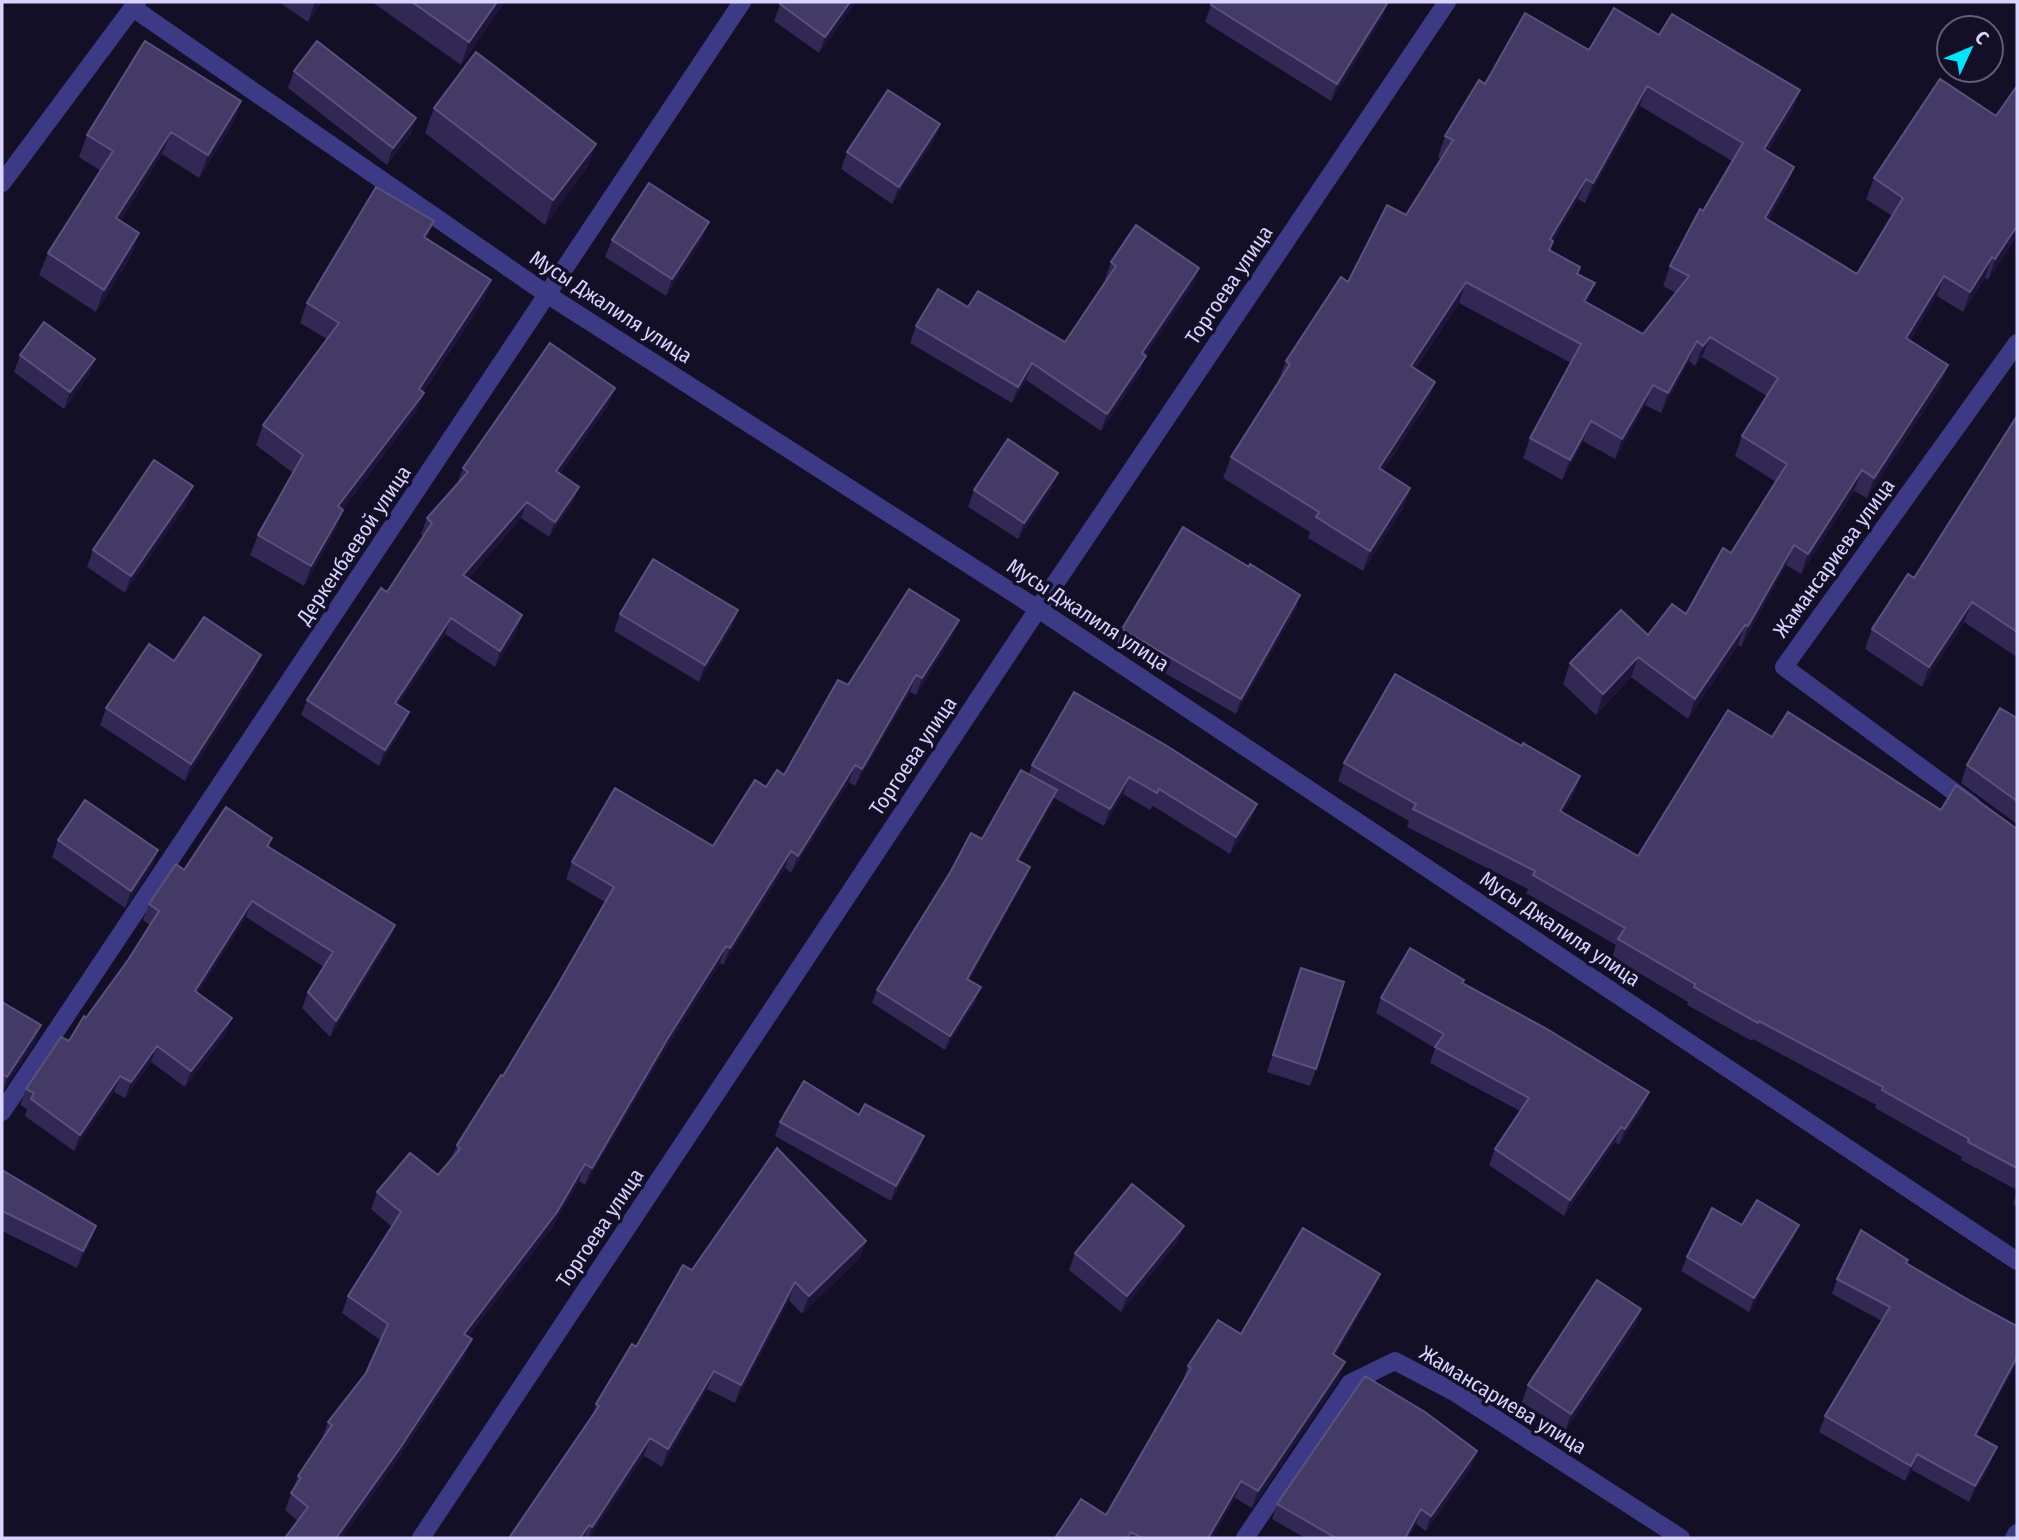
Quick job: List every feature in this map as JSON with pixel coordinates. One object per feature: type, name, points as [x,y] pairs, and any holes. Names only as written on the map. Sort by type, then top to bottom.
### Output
[{"type":"street","name":"Деркенбаевой улица","points":[[2,1112],[742,2]]},
{"type":"street","name":"Торгоева улица","points":[[421,1538],[1038,608],[1447,2]]},
{"type":"street","name":"Мусы Джалиля улица","points":[[135,5],[548,295],[1038,608],[2017,1261]]},
{"type":"street","points":[[2,183],[135,5]]},
{"type":"street","name":"Жамансариева улица","points":[[1984,813],[1784,667],[2017,343]]},
{"type":"street","name":"Жамансариева улица","points":[[1245,1538],[1350,1382],[1395,1361],[1454,1392],[1681,1538]]},
{"type":"street","points":[[2014,1538],[2017,1533]]},
{"type":"building","points":[[412,2],[497,2],[469,42]]},
{"type":"building","points":[[850,2],[825,37],[780,4]]},
{"type":"building","points":[[1213,2],[1388,2],[1337,84],[1211,5]]},
{"type":"building","points":[[1614,8],[1659,35],[1672,14],[1800,90],[1764,149],[1794,167],[1765,218],[1857,274],[1903,198],[1874,178],[1937,84],[1948,84],[1996,116],[2017,86],[2017,226],[1995,259],[1992,257],[1970,292],[1944,276],[1906,338],[1948,365],[1874,478],[1862,470],[1808,554],[1794,545],[1748,626],[1745,625],[1695,699],[1638,657],[1603,694],[1570,663],[1621,610],[1648,635],[1672,604],[1686,614],[1723,548],[1731,553],[1787,464],[1742,436],[1778,378],[1710,337],[1703,346],[1697,341],[1668,393],[1653,385],[1622,439],[1591,421],[1570,460],[1530,438],[1581,344],[1466,282],[1411,366],[1435,382],[1379,468],[1410,488],[1370,551],[1316,517],[1319,512],[1231,457],[1290,364],[1286,361],[1341,277],[1348,282],[1387,205],[1406,215],[1453,140],[1445,136],[1479,80],[1485,84],[1525,13],[1589,50]],"holes":[[[1647,86],[1743,143],[1703,211],[1700,209],[1670,266],[1689,276],[1643,334],[1584,301],[1595,283],[1577,274],[1580,267],[1549,250],[1553,241],[1550,239],[1586,179],[1593,183]]]},
{"type":"building","points":[[145,41],[241,101],[208,155],[171,132],[116,218],[139,233],[104,290],[48,253],[113,151],[87,135]]},
{"type":"building","points":[[317,41],[416,118],[393,148],[294,71]]},
{"type":"building","points":[[476,52],[596,144],[553,200],[434,108]]},
{"type":"building","points":[[888,90],[940,124],[899,187],[847,152]]},
{"type":"building","points":[[649,183],[709,222],[672,279],[612,240]]},
{"type":"building","points":[[376,187],[434,221],[424,237],[491,280],[419,389],[424,393],[338,506],[343,510],[311,566],[258,535],[303,455],[263,425],[339,323],[307,303]]},
{"type":"building","points":[[1136,225],[1199,268],[1142,353],[1146,356],[1107,414],[1032,363],[1018,387],[916,326],[938,289],[968,307],[978,291],[1065,342],[1116,266],[1111,262]]},
{"type":"building","points":[[44,322],[95,359],[70,392],[20,355]]},
{"type":"building","points":[[550,343],[615,388],[556,471],[579,487],[555,522],[527,502],[463,575],[522,615],[500,651],[451,618],[395,703],[409,712],[385,750],[307,700],[381,588],[387,592],[432,523],[427,518],[468,472],[463,468]]},
{"type":"building","points":[[2017,416],[2017,632],[1972,602],[1929,667],[1872,629],[1908,574],[1914,578]]},
{"type":"building","points":[[1008,439],[1058,473],[1024,523],[974,490]]},
{"type":"building","points":[[154,460],[193,486],[131,576],[93,550]]},
{"type":"building","points":[[1183,527],[1300,595],[1241,699],[1122,629]]},
{"type":"building","points":[[653,559],[738,610],[705,665],[620,614]]},
{"type":"building","points":[[909,589],[959,620],[922,678],[916,675],[862,769],[855,765],[798,856],[791,851],[730,948],[726,946],[668,1038],[592,1168],[585,1164],[557,1212],[464,1334],[472,1339],[336,1538],[285,1538],[308,1507],[291,1493],[301,1478],[298,1476],[332,1425],[328,1422],[366,1373],[388,1324],[348,1296],[401,1212],[377,1192],[410,1153],[438,1175],[460,1149],[457,1145],[501,1075],[503,1076],[556,988],[614,887],[572,862],[615,788],[713,846],[755,780],[766,787],[777,770],[784,775],[838,680],[848,685]]},
{"type":"building","points":[[204,617],[261,655],[191,764],[106,708],[149,644],[174,661]]},
{"type":"building","points":[[1395,674],[1580,776],[1560,811],[1638,856],[1728,710],[1772,737],[1788,712],[1941,810],[1956,785],[2017,829],[2017,1168],[1968,1142],[1969,1139],[1882,1090],[1883,1087],[1694,987],[1695,984],[1618,939],[1625,928],[1533,875],[1535,871],[1413,809],[1416,804],[1344,763]]},
{"type":"building","points":[[1074,692],[1167,746],[1257,804],[1236,837],[1159,789],[1157,793],[1129,777],[1110,809],[1032,765]]},
{"type":"building","points":[[2000,708],[2017,718],[2017,801],[1967,765]]},
{"type":"building","points":[[1021,770],[1057,790],[1017,860],[1030,867],[967,979],[981,987],[950,1036],[877,990],[951,871],[971,833],[982,839]]},
{"type":"building","points":[[85,800],[158,850],[131,891],[58,840]]},
{"type":"building","points":[[226,807],[272,838],[267,846],[395,925],[336,1021],[308,992],[333,952],[252,901],[195,991],[232,1018],[191,1071],[157,1046],[131,1082],[120,1076],[80,1135],[31,1099],[34,1093],[26,1089],[61,1037],[69,1041],[84,1016],[86,1018],[128,960],[159,911],[149,904],[176,864],[184,870]]},
{"type":"building","points":[[1410,948],[1464,980],[1462,983],[1547,1029],[1649,1092],[1625,1129],[1621,1127],[1570,1200],[1495,1149],[1529,1098],[1435,1047],[1444,1034],[1381,998]]},
{"type":"building","points":[[1301,968],[1344,982],[1316,1069],[1273,1055]]},
{"type":"building","points":[[2,1002],[41,1025],[7,1077],[2,1074]]},
{"type":"building","points":[[804,1081],[859,1115],[865,1104],[924,1136],[896,1186],[780,1122]]},
{"type":"building","points":[[777,1148],[866,1241],[809,1296],[795,1282],[741,1385],[714,1371],[668,1449],[650,1438],[592,1527],[589,1525],[580,1538],[509,1538],[599,1406],[596,1404],[632,1344],[636,1347],[683,1265],[692,1270]]},
{"type":"building","points":[[2,1170],[96,1226],[83,1251],[2,1211]]},
{"type":"building","points":[[1132,1184],[1184,1226],[1127,1296],[1075,1253]]},
{"type":"building","points":[[1757,1200],[1799,1225],[1754,1298],[1687,1257],[1712,1208],[1742,1225]]},
{"type":"building","points":[[1303,1228],[1380,1274],[1333,1354],[1345,1362],[1258,1491],[1241,1481],[1208,1538],[1142,1538],[1131,1532],[1127,1538],[1055,1538],[1081,1499],[1106,1515],[1191,1368],[1188,1366],[1218,1320],[1241,1334]]},
{"type":"building","points":[[1861,1230],[1908,1260],[1906,1263],[2017,1326],[2017,1357],[1975,1435],[1997,1447],[1975,1486],[1917,1454],[1911,1466],[1825,1416],[1890,1307],[1837,1279]]},
{"type":"building","points":[[1597,1280],[1641,1309],[1571,1414],[1528,1385]]},
{"type":"building","points":[[1365,1376],[1425,1412],[1477,1451],[1431,1516],[1421,1509],[1405,1538],[1336,1538],[1277,1504]]}]
